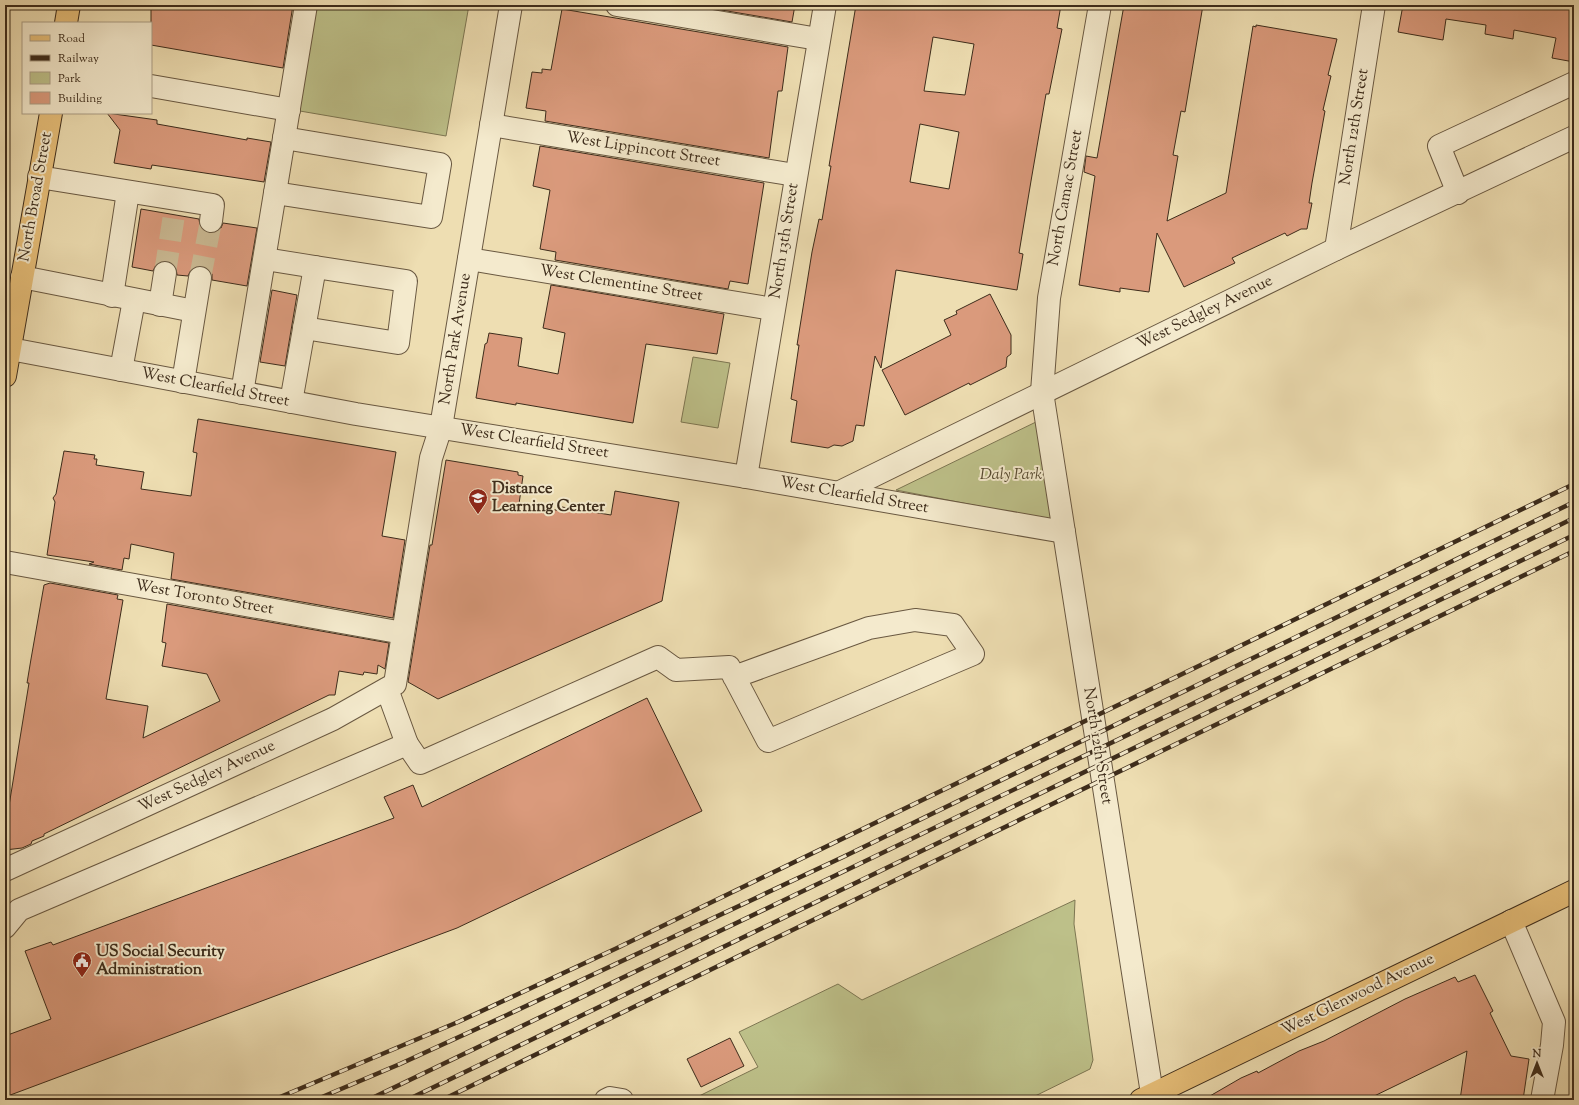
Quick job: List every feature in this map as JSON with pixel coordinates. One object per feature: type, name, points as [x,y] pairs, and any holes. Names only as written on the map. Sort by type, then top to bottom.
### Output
[{"type":"main road","points":[[66,22],[69,5]]},
{"type":"main road","name":"North Broad Street","points":[[5,376],[7,349],[22,277],[51,114]]},
{"type":"main road","name":"West Glenwood Avenue","points":[[1149,1098],[1574,891]]},
{"type":"street","points":[[242,393],[306,5]]},
{"type":"street","name":"North Park Avenue","points":[[392,680],[403,633],[431,458],[441,427],[511,5]]},
{"type":"street","points":[[617,5],[818,39]]},
{"type":"street","name":"North 13th Street","points":[[746,477],[824,5]]},
{"type":"street","name":"North Camac Street","points":[[1042,392],[1049,298],[1100,5]]},
{"type":"street","name":"North 12th Street","points":[[1336,249],[1374,5]]},
{"type":"street","points":[[1458,193],[1439,146],[1574,83]]},
{"type":"street","points":[[152,86],[289,110]]},
{"type":"street","name":"West Lippincott Street","points":[[491,125],[795,174]]},
{"type":"street","name":"West Sedgley Avenue","points":[[838,493],[1336,249],[1458,193],[1574,137]]},
{"type":"street","points":[[276,193],[431,217],[440,164],[284,138]]},
{"type":"street","points":[[39,177],[128,192],[176,207],[213,205],[211,221]]},
{"type":"street","points":[[112,296],[128,192]]},
{"type":"street","points":[[265,258],[406,281],[398,342],[304,328]]},
{"type":"street","name":"West Clementine Street","points":[[469,259],[773,309]]},
{"type":"street","points":[[291,402],[315,267]]},
{"type":"street","points":[[160,305],[165,273]]},
{"type":"street","points":[[22,277],[194,311]]},
{"type":"street","points":[[183,382],[200,278]]},
{"type":"street","points":[[121,370],[134,300]]},
{"type":"street","name":"West Clearfield Street","points":[[7,349],[291,402],[746,477],[1064,532]]},
{"type":"street","name":"North 12th Street","points":[[1042,392],[1149,1098]]},
{"type":"street","name":"West Toronto Street","points":[[5,562],[403,633]]},
{"type":"street","points":[[392,680],[407,744],[420,763],[658,657],[676,670],[729,667],[734,677],[768,741],[973,654],[953,625],[916,620],[869,628],[734,677]]},
{"type":"street","name":"West Sedgley Avenue","points":[[5,870],[333,719],[392,680]]},
{"type":"street","points":[[5,927],[19,910],[407,744]]},
{"type":"street","points":[[1511,921],[1554,1022],[1552,1045],[1542,1100]]},
{"type":"street","points":[[606,1100],[610,1098],[622,1100]]},
{"type":"green space","points":[[312,5],[469,5],[446,136],[294,110]]},
{"type":"green space","points":[[693,357],[730,363],[718,428],[681,422]]},
{"type":"green space","name":"Daly Park","points":[[1038,421],[1056,521],[896,490]]},
{"type":"green space","points":[[1075,900],[1074,924],[1093,1060],[1090,1069],[1027,1100],[691,1100],[758,1067],[739,1032],[838,984],[862,1000]]},
{"type":"building","points":[[151,5],[293,5],[283,68],[152,45]]},
{"type":"building","points":[[692,5],[795,5],[792,22]]},
{"type":"building","points":[[856,5],[1061,5],[1057,28],[1062,29],[1049,94],[1046,94],[1031,181],[1019,253],[1023,254],[1017,290],[896,270],[881,368],[875,356],[864,426],[856,425],[853,441],[842,446],[834,445],[828,448],[791,442],[797,401],[791,399],[799,345],[797,345],[812,252],[819,219],[822,220],[831,166],[829,166]],"holes":[[[933,37],[974,44],[965,95],[924,91]],[[920,124],[959,132],[949,189],[910,182]]]},
{"type":"building","points":[[1124,5],[1203,5],[1185,112],[1181,111],[1173,155],[1178,156],[1167,221],[1226,193],[1253,26],[1256,27],[1256,25],[1337,39],[1328,75],[1331,76],[1323,110],[1325,111],[1312,183],[1309,203],[1312,203],[1307,229],[1301,229],[1287,236],[1285,233],[1232,258],[1235,263],[1184,287],[1157,233],[1149,292],[1120,288],[1120,292],[1079,285],[1095,176],[1084,172],[1086,156],[1097,158]]},
{"type":"building","points":[[1403,5],[1574,5],[1574,62],[1552,58],[1556,38],[1514,30],[1513,39],[1485,34],[1486,25],[1446,19],[1443,40],[1398,32]]},
{"type":"building","points":[[562,9],[788,47],[782,91],[778,91],[769,158],[545,121],[546,111],[526,108],[532,72],[542,73],[542,69],[551,70]]},
{"type":"building","points":[[108,114],[157,120],[157,124],[247,140],[247,138],[271,142],[264,182],[152,165],[151,169],[114,163],[120,130]]},
{"type":"building","points":[[540,146],[764,183],[748,284],[730,281],[728,289],[555,260],[556,252],[540,249],[550,190],[533,186]]},
{"type":"building","points":[[141,209],[199,219],[200,226],[204,231],[209,233],[216,232],[221,228],[223,223],[257,228],[247,286],[212,280],[212,274],[208,269],[202,266],[195,266],[188,276],[177,275],[176,268],[173,264],[167,261],[160,262],[156,265],[153,271],[132,267]]},
{"type":"building","points":[[551,285],[724,314],[717,354],[646,344],[633,423],[516,403],[516,405],[476,398],[485,344],[487,343],[489,333],[522,338],[518,366],[558,374],[565,333],[543,328]]},
{"type":"building","points":[[272,290],[297,295],[285,366],[260,362]]},
{"type":"building","points":[[990,294],[1011,335],[1011,354],[1007,357],[1006,367],[970,385],[969,383],[905,415],[882,370],[951,335],[944,320],[957,314],[956,311]]},
{"type":"building","points":[[198,419],[396,452],[382,536],[405,540],[393,618],[171,579],[174,553],[131,544],[129,559],[124,558],[122,570],[89,564],[94,562],[47,555],[55,502],[53,498],[56,494],[64,451],[95,455],[94,459],[97,459],[96,465],[144,472],[141,489],[191,496],[197,453],[193,452]]},
{"type":"building","points":[[446,460],[518,472],[518,475],[523,476],[519,504],[562,511],[562,507],[611,515],[615,491],[679,502],[662,601],[438,699],[408,682],[430,545],[432,545]]},
{"type":"building","points":[[50,583],[118,595],[117,599],[123,600],[106,699],[148,706],[143,738],[220,701],[207,674],[162,666],[166,643],[162,642],[167,604],[389,643],[385,669],[378,665],[377,674],[364,672],[363,675],[339,671],[335,695],[329,695],[44,834],[44,836],[32,841],[31,844],[22,848],[5,850],[5,811],[8,812],[29,683],[27,683],[44,585]]},
{"type":"building","points":[[647,698],[702,811],[457,928],[5,1097],[5,1036],[51,1019],[25,951],[51,942],[53,945],[394,818],[384,797],[413,785],[422,807]]},
{"type":"building","points":[[1475,975],[1493,1011],[1490,1013],[1511,1056],[1529,1059],[1523,1100],[1460,1100],[1467,1051],[1366,1100],[1203,1100],[1241,1078],[1257,1071],[1258,1073],[1299,1051],[1324,1041],[1405,999],[1455,977],[1458,982]]},
{"type":"building","points":[[730,1038],[744,1066],[701,1087],[687,1059]]},
{"type":"tunnel","points":[[165,273],[174,215]]},
{"type":"tunnel","points":[[200,278],[211,221]]},
{"type":"railway","points":[[273,1100],[458,1022],[615,949],[1574,484]]},
{"type":"railway","points":[[315,1100],[400,1064],[507,1015],[843,857],[1574,502]]},
{"type":"railway","points":[[368,1100],[1346,630],[1574,518]]},
{"type":"railway","points":[[407,1100],[1574,535]]},
{"type":"railway","points":[[442,1100],[1574,551]]},
{"type":"place","name":"Distance Learning Center","points":[[478,515]]},
{"type":"place","name":"US Social Security Administration","points":[[82,978]]}]
